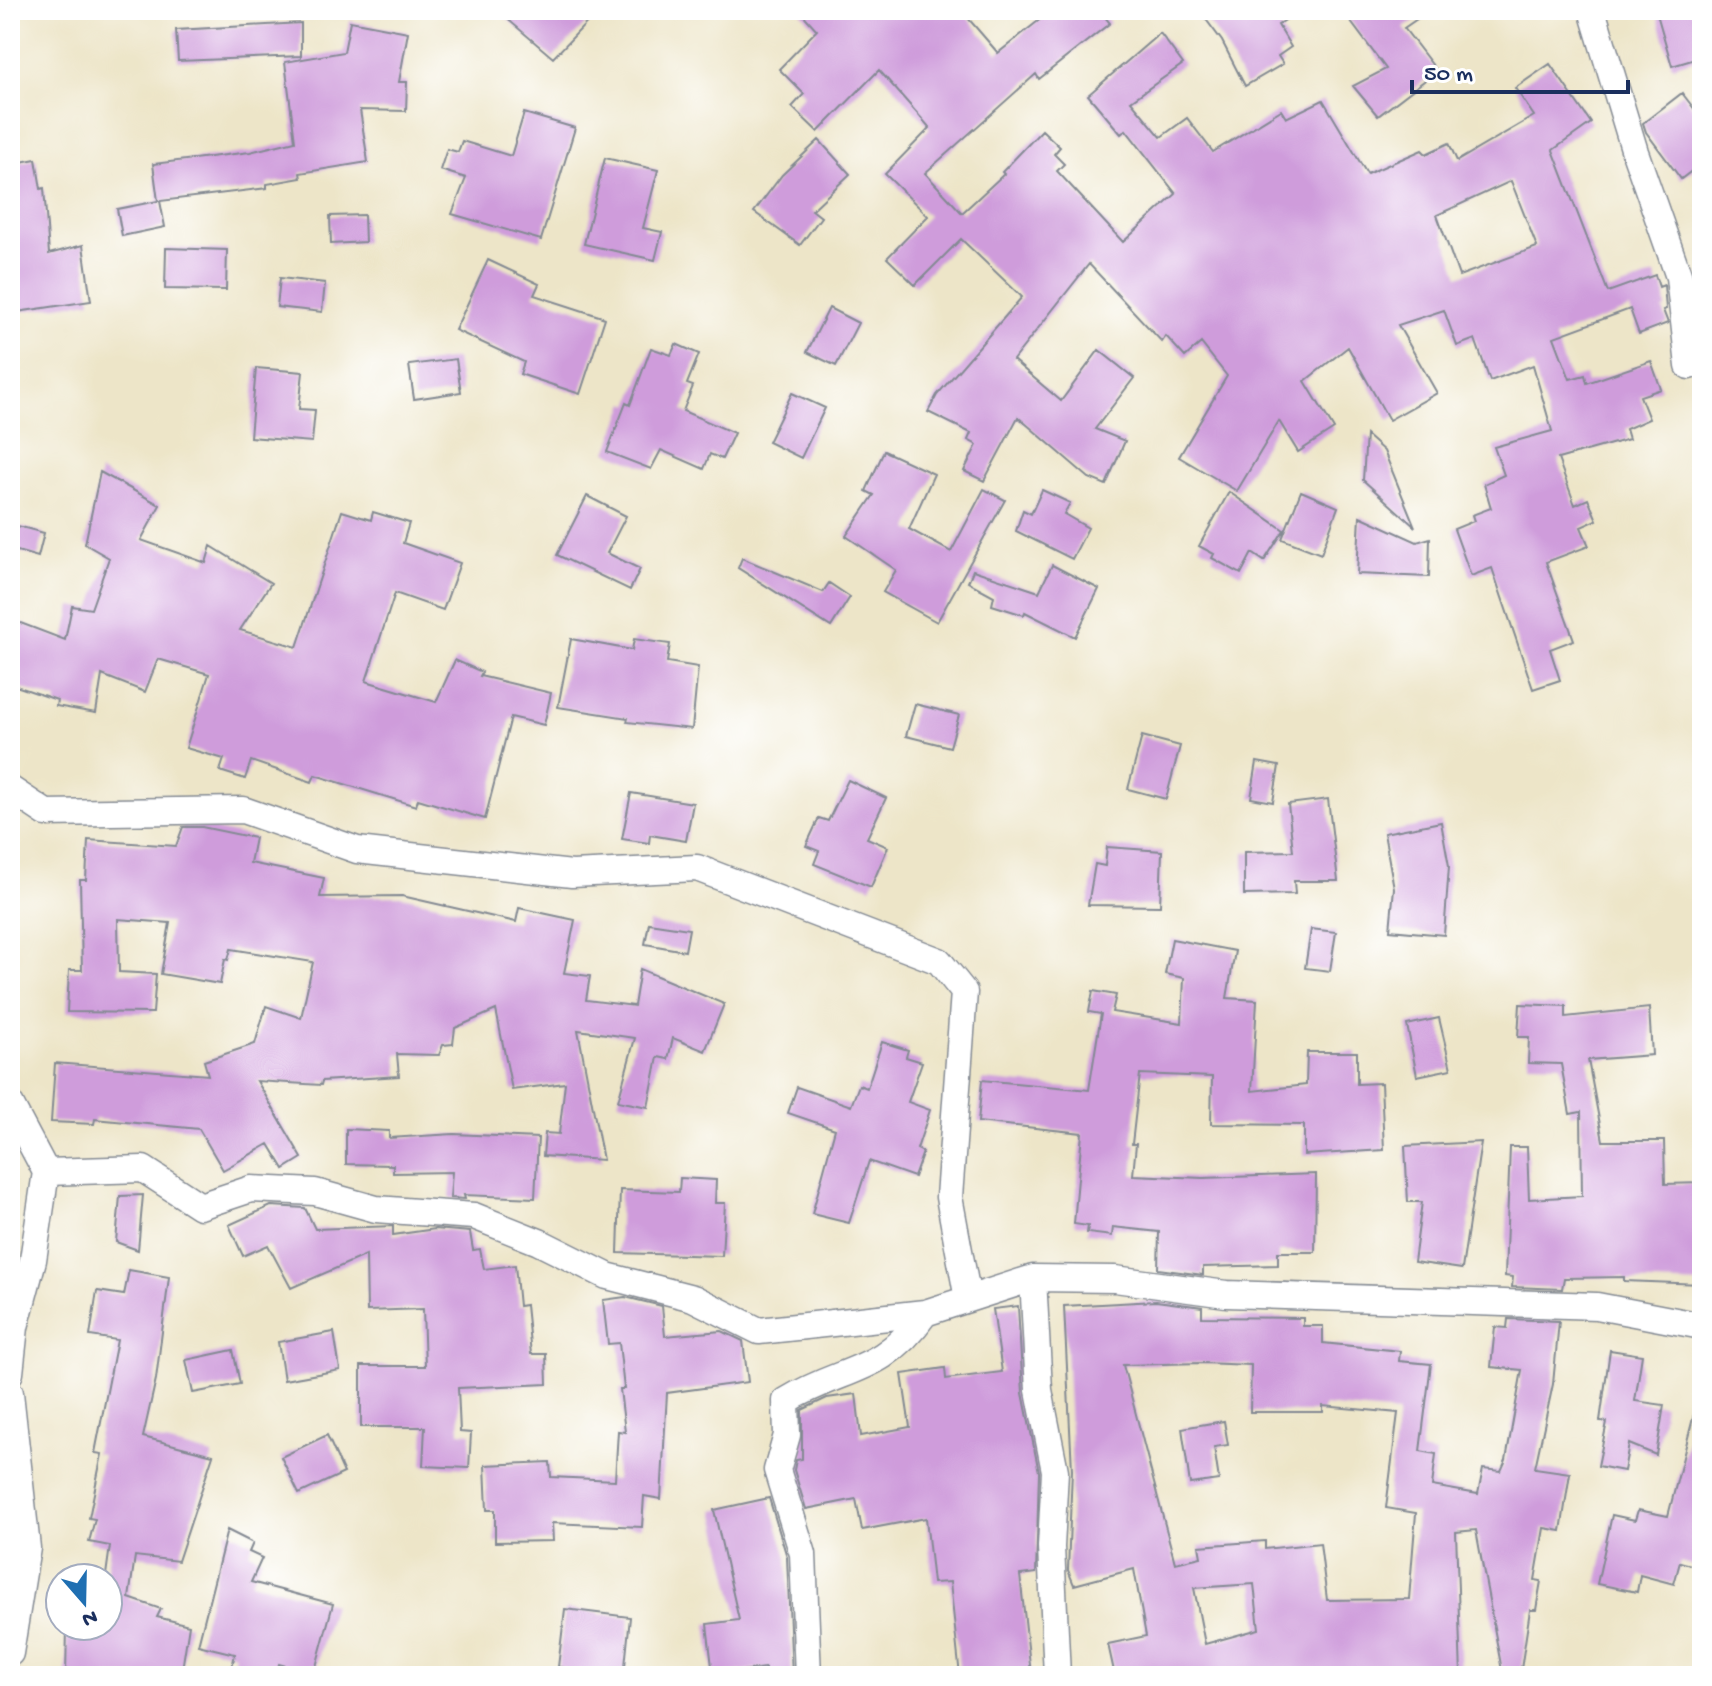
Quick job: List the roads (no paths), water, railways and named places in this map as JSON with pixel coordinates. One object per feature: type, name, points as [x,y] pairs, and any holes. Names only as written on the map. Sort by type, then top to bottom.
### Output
[{"type":"street","points":[[1592,10],[1635,152],[1679,277],[1689,366]]},
{"type":"street","points":[[10,789],[46,813],[243,810],[357,850],[572,874],[697,868],[939,961],[964,992],[949,1197],[968,1299]]},
{"type":"street","points":[[10,1104],[46,1172],[33,1260],[15,1327],[10,1373]]},
{"type":"street","points":[[46,1172],[143,1169],[200,1206],[251,1189],[315,1192],[376,1209],[474,1216],[539,1242],[607,1276],[693,1298],[759,1331],[925,1313],[1033,1278],[1115,1279],[1226,1294],[1597,1306],[1702,1326]]},
{"type":"street","points":[[1033,1278],[1039,1390],[1055,1471],[1051,1547],[1057,1676]]},
{"type":"street","points":[[808,1676],[803,1554],[777,1470],[787,1435],[786,1401],[810,1386],[873,1364],[911,1333],[925,1313]]},
{"type":"street","points":[[10,1393],[27,1548],[10,1653]]}]
